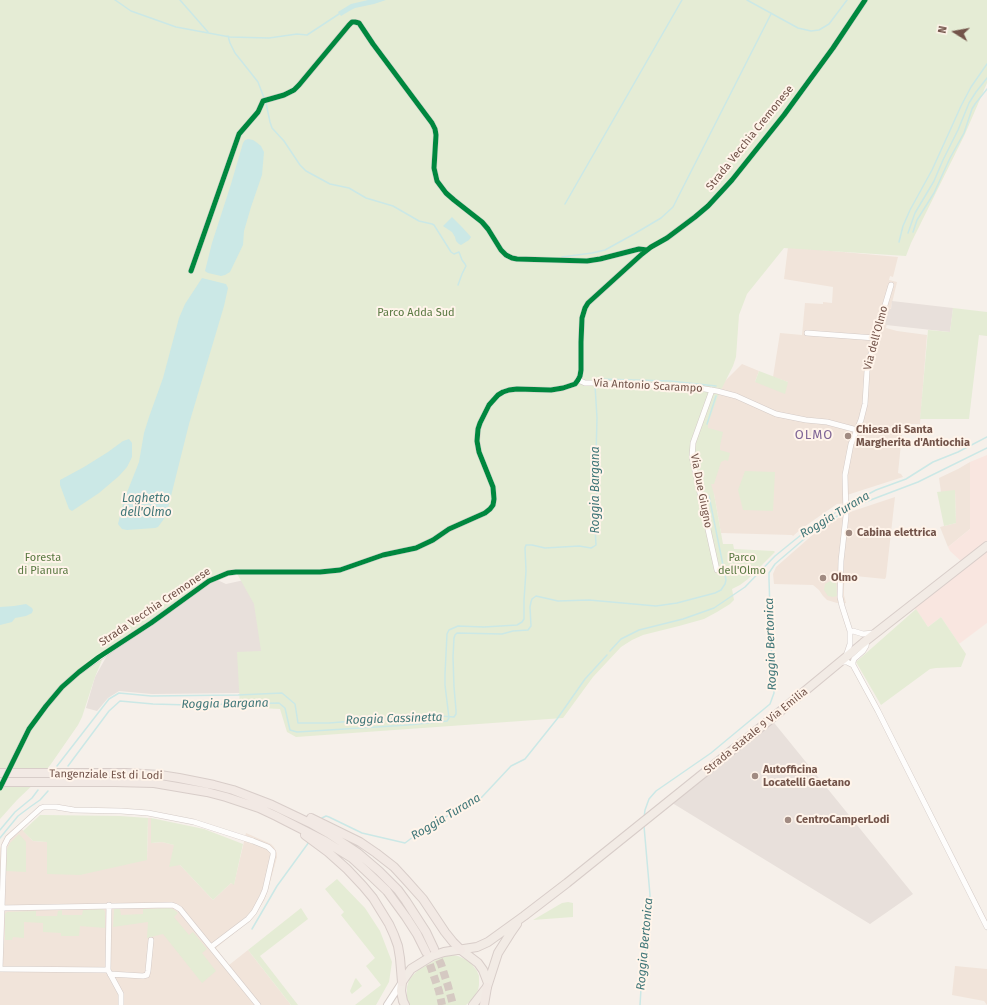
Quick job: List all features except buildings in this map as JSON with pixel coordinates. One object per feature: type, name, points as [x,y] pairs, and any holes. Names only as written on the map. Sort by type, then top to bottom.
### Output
[{"type":"highway","name":"Tangenziale Est di Lodi","points":[[0,773],[126,773],[160,776],[196,781],[251,796],[272,804],[328,833],[358,853],[379,871],[398,890],[406,901],[423,927],[434,949]]},
{"type":"highway","name":"Tangenziale Est di Lodi","points":[[0,782],[130,782],[160,784],[189,788],[226,797],[259,808],[323,840],[352,858],[387,891],[417,934],[426,952]]},
{"type":"highway","points":[[272,804],[284,804],[360,842],[376,853],[394,867],[406,880],[423,900],[445,932],[461,950]]},
{"type":"highway","points":[[276,816],[285,824],[309,838],[328,852],[347,869],[373,898],[394,935],[399,952],[402,982]]},
{"type":"highway","points":[[484,1005],[488,985]]},
{"type":"main road","name":"Strada statale 9 Via Emilia","points":[[402,982],[411,969],[419,963],[444,952],[477,947],[488,942],[524,916],[648,818],[862,644],[987,546]]},
{"type":"main road","name":"Strada statale 9 Via Emilia","points":[[473,1005],[488,985],[498,953],[524,916]]},
{"type":"main road","points":[[461,950],[478,963],[483,970],[488,985]]},
{"type":"main road","points":[[402,982],[402,996],[405,1005]]},
{"type":"street","name":"Strada Vecchia Cremonese","points":[[0,788],[29,729],[62,687],[78,672],[151,623],[208,582],[228,573],[320,572],[340,570],[383,556],[416,548],[433,540],[449,529],[485,513],[490,509],[494,499],[493,487],[479,452],[477,441],[480,423],[489,405],[498,395],[509,390],[551,390],[564,388],[575,384],[580,376],[581,370],[581,324],[585,308],[591,300],[647,250],[667,238],[708,206],[732,180],[784,115],[833,48],[865,0]]},
{"type":"street","points":[[191,271],[236,139],[243,128],[258,112],[263,101],[284,95],[294,90],[352,22],[359,23],[432,123],[436,135],[434,168],[438,181],[446,193],[482,222],[488,229],[500,250],[506,255],[517,259],[587,261],[639,249],[647,250]]},
{"type":"street","name":"Via dell’Olmo","points":[[842,660],[849,648],[851,632],[840,596],[841,561],[846,513],[846,465],[851,444],[861,420],[865,404],[867,371],[891,285]]},
{"type":"street","points":[[807,333],[875,338]]},
{"type":"street","name":"Via Antonio Scarampo","points":[[578,380],[585,383],[693,387],[712,390],[736,396],[776,414],[806,420],[828,422],[857,430]]},
{"type":"street","name":"Via Due Giugno","points":[[712,390],[694,443],[692,457],[717,570]]},
{"type":"street","points":[[851,632],[866,634],[879,631]]},
{"type":"street","points":[[851,632],[854,642],[866,646],[854,659],[852,662],[853,665],[878,711],[987,927]]},
{"type":"street","points":[[842,660],[853,665]]},
{"type":"street","points":[[151,940],[148,971],[147,975],[143,976],[109,972],[0,969],[3,850],[5,842],[41,808],[56,807],[74,810],[148,813],[186,820],[206,825],[268,847],[273,855],[265,890],[254,912],[248,919],[211,947]]},
{"type":"street","points":[[109,906],[109,972],[121,994],[121,1005]]},
{"type":"street","points":[[1,908],[175,906],[180,909],[258,1005]]},
{"type":"street","points":[[387,1005],[402,982]]},
{"type":"shaded area","points":[[788,247],[898,257],[893,277],[890,276],[889,280],[897,282],[886,328],[927,335],[920,424],[903,424],[898,473],[903,477],[847,495],[847,503],[837,504],[793,536],[721,533],[714,494],[688,458],[720,386],[742,364],[759,371],[755,382],[788,382],[773,377],[780,333],[802,335],[805,303],[832,303],[833,287],[784,279]]},
{"type":"shaded area","points":[[892,301],[953,308],[950,332],[883,324],[886,309],[891,309]]},
{"type":"shaded area","points":[[987,455],[987,542],[962,562],[950,551],[948,547],[970,529],[970,462]]},
{"type":"shaded area","points":[[970,462],[970,529],[948,547],[940,527],[956,523],[955,491],[941,492],[939,478]]},
{"type":"shaded area","points":[[895,497],[885,579],[845,575],[844,595],[846,603],[837,603],[827,600],[813,585],[774,584],[773,574],[776,567],[817,531],[847,513]]},
{"type":"shaded area","points":[[987,550],[987,623],[959,644],[941,617],[928,627],[914,607]]},
{"type":"shaded area","points":[[211,577],[226,584],[258,577],[281,691],[152,694],[119,691],[108,698],[97,711],[86,708],[95,677],[114,643]]},
{"type":"shaded area","points":[[771,719],[913,894],[870,924],[669,801]]},
{"type":"shaded area","points":[[148,818],[151,818],[151,843],[162,842],[174,845],[180,865],[213,900],[231,883],[234,884],[246,833],[271,844],[274,847],[277,857],[264,901],[253,918],[216,948],[229,965],[248,950],[291,1005],[0,1005],[0,848],[5,836],[18,825],[33,841],[47,842],[147,860]]},
{"type":"shaded area","points":[[955,966],[987,969],[987,1005],[984,1001],[952,995]]},
{"type":"green space","name":"Parco Adda Sud","points":[[0,0],[987,0],[987,83],[965,134],[906,256],[784,248],[747,294],[739,315],[736,357],[718,396],[708,424],[708,428],[723,432],[720,450],[730,453],[728,461],[725,460],[721,462],[714,484],[711,484],[723,544],[733,544],[734,549],[775,552],[748,579],[732,589],[734,600],[730,604],[704,619],[643,635],[621,647],[593,677],[563,718],[296,737],[287,732],[280,709],[240,707],[237,652],[261,651],[254,604],[235,570],[220,573],[211,577],[182,597],[107,651],[95,677],[78,725],[39,779],[0,819]]},
{"type":"green space","points":[[953,308],[987,312],[987,336],[979,335],[969,419],[920,419],[928,330],[950,332]]},
{"type":"green space","points":[[759,371],[788,382],[785,394],[755,382]]},
{"type":"green space","points":[[745,471],[775,472],[773,511],[743,510],[738,490]]},
{"type":"green space","points":[[955,490],[956,523],[944,526],[937,492]]},
{"type":"green space","points":[[832,580],[836,581],[837,596],[833,597],[828,596],[824,590],[825,584]]},
{"type":"green space","points":[[916,609],[928,627],[941,617],[966,654],[961,667],[930,669],[881,705],[856,662]]},
{"type":"green space","points":[[40,815],[120,816],[148,818],[147,860],[80,875],[47,874],[47,842],[33,841],[23,831]]},
{"type":"green space","points":[[151,818],[204,829],[243,844],[234,885],[231,883],[213,900],[180,865],[169,867],[174,845],[162,842],[151,843]]},
{"type":"green space","points":[[19,834],[26,842],[26,872],[6,871],[7,849],[10,843]]},
{"type":"green space","points":[[337,879],[365,908],[380,931],[392,962],[389,982],[376,1005],[355,1005],[381,985],[366,966],[375,958],[341,915],[344,912],[325,889]]},
{"type":"green space","points":[[562,903],[573,903],[573,917],[533,920]]},
{"type":"green space","points":[[169,908],[178,913],[174,917],[189,935],[193,932],[207,949],[202,953],[216,971],[202,983],[163,934],[147,938],[148,922],[113,927],[114,909],[120,909],[121,915],[143,914],[143,909]]},
{"type":"green space","points":[[301,908],[308,919],[260,956],[298,1005],[291,1005],[248,950]]},
{"type":"green space","points":[[102,909],[105,912],[105,928],[80,926],[79,936],[61,936],[61,933],[43,932],[43,923],[24,922],[24,938],[13,937],[12,940],[5,940],[5,914],[7,912],[36,911],[36,916],[57,916],[58,911],[62,910],[62,915],[82,915],[83,910]]},
{"type":"green space","points":[[452,955],[467,960],[477,971],[479,976],[479,985],[473,999],[466,1005],[409,1005],[407,999],[407,987],[409,980],[413,975],[418,970],[436,960]]},
{"type":"green space","points":[[356,978],[362,986],[352,994],[350,991]]},
{"type":"water","points":[[368,0],[386,0],[355,8],[341,16],[338,12],[351,4]]},
{"type":"water","points":[[248,139],[253,140],[261,146],[264,152],[262,175],[244,231],[243,245],[230,272],[221,276],[208,273],[205,271],[212,243],[243,143]]},
{"type":"water","points":[[452,217],[471,237],[461,245],[456,241],[452,232],[443,226]]},
{"type":"water","name":"Laghetto dell'Olmo","points":[[202,278],[226,284],[228,288],[189,424],[166,516],[158,527],[155,528],[122,529],[118,524],[124,500],[139,462],[144,433],[163,378],[179,318],[185,304]]},
{"type":"water","name":"Laghetto dell'Olmo","points":[[129,439],[132,443],[132,457],[127,467],[99,493],[72,511],[69,509],[60,485],[60,480],[84,467],[123,441]]},
{"type":"water","points":[[26,604],[32,608],[32,613],[15,618],[12,622],[0,625],[0,607]]},
{"type":"waterway","points":[[115,0],[131,11],[176,27],[230,37],[269,38],[297,34],[307,35],[339,14]]},
{"type":"waterway","points":[[180,0],[208,32]]},
{"type":"waterway","points":[[565,204],[682,0]]},
{"type":"waterway","points":[[747,0],[798,28],[811,31],[819,30],[829,24],[847,0]]},
{"type":"waterway","points":[[559,259],[562,257],[605,250],[661,218],[673,207],[771,14]]},
{"type":"waterway","points":[[228,36],[235,53],[258,82],[266,103],[272,128],[284,141],[300,165],[306,171],[330,184],[349,188],[366,198],[393,206],[419,221],[434,225],[451,252],[454,254],[459,252],[466,266],[458,285]]},
{"type":"waterway","points":[[899,242],[903,226],[910,210],[932,170],[961,106],[971,87],[987,64]]},
{"type":"waterway","points":[[908,233],[915,213],[934,181],[969,103],[987,78]]},
{"type":"waterway","points":[[913,232],[917,220],[934,193],[950,158],[964,133],[972,109],[987,89]]},
{"type":"waterway","name":"Roggia Bargana","points":[[595,380],[670,381],[716,386]]},
{"type":"waterway","name":"Roggia Bargana","points":[[68,766],[109,711],[120,701],[189,705],[279,703],[285,708],[290,730],[297,732],[447,721],[449,718],[445,674],[447,634],[449,630],[458,626],[484,627],[517,625],[522,622],[524,619],[526,545],[545,548],[579,546],[591,548],[596,545],[597,418],[595,385]]},
{"type":"waterway","name":"Roggia Cassinetta","points":[[707,424],[716,396]]},
{"type":"waterway","name":"Roggia Turana","points":[[848,505],[876,490],[906,479],[933,462],[958,452],[987,437]]},
{"type":"waterway","name":"Roggia Bertonica","points":[[848,510],[918,482],[987,448]]},
{"type":"waterway","name":"Roggia Cassinetta","points":[[57,766],[109,699],[119,693],[151,696],[282,693],[295,704],[298,723],[329,723],[440,716],[454,717],[456,710],[453,657],[454,638],[457,633],[502,634],[513,631],[528,630],[531,626],[531,602],[536,596],[558,601],[589,600],[656,606],[677,603],[721,590],[726,580],[709,496]]},
{"type":"waterway","name":"Roggia Turana","points":[[610,651],[621,639],[639,630],[683,619],[714,608],[745,587],[775,556],[806,531],[844,507]]},
{"type":"waterway","name":"Roggia Bertonica","points":[[644,818],[649,799],[656,791],[711,753],[770,704],[774,693],[769,573],[775,564],[810,534],[845,511]]},
{"type":"waterway","name":"Roggia Turana","points":[[322,818],[326,816],[362,833],[405,843],[425,828],[481,798],[511,766],[525,759],[557,719],[585,679],[607,655]]},
{"type":"waterway","name":"Roggia Cassinetta","points":[[0,830],[15,812],[32,798],[38,790]]},
{"type":"waterway","name":"Roggia Bargana","points":[[0,838],[18,816],[40,800],[48,791]]},
{"type":"waterway","name":"Roggia Bertonica","points":[[640,1005],[642,973],[649,922],[650,895],[644,826]]},
{"type":"waterway","name":"Roggia Turana","points":[[252,929],[277,886],[309,842]]},
{"type":"tunnel","points":[[434,949],[441,964],[453,1005]]},
{"type":"tunnel","points":[[426,953],[439,991],[442,1005]]},
{"type":"cycle path","points":[[0,788],[29,729],[62,687],[99,657],[151,623],[209,581],[228,573],[236,572],[320,572],[340,570],[383,555],[416,548],[433,540],[449,529],[485,513],[490,509],[493,505],[494,499],[493,487],[479,452],[477,441],[478,429],[489,405],[498,395],[509,390],[551,390],[575,384],[580,376],[581,370],[582,318],[588,303],[642,254],[667,238],[708,206],[732,180],[784,115],[833,48],[865,0]]},
{"type":"cycle path","points":[[191,271],[239,134],[258,112],[263,101],[284,95],[294,90],[352,22],[359,23],[432,123],[436,135],[434,168],[437,181],[446,193],[482,222],[506,255],[517,259],[587,261],[639,249],[647,250]]},
{"type":"place","name":"Chiesa di Santa Margherita d'Antiochia","points":[[848,436]]},
{"type":"place","name":"Cabina elettrica","points":[[849,533]]},
{"type":"place","name":"Olmo","points":[[823,578]]},
{"type":"place","name":"Autofficina Locatelli Gaetano","points":[[755,776]]},
{"type":"place","name":"CentroCamperLodi","points":[[788,820]]},
{"type":"district","name":"OLMO","points":[[814,435]]},
{"type":"park label","name":"Foresta di Pianura","points":[[43,564]]},
{"type":"park label","name":"Parco dell'Olmo","points":[[742,564]]}]
